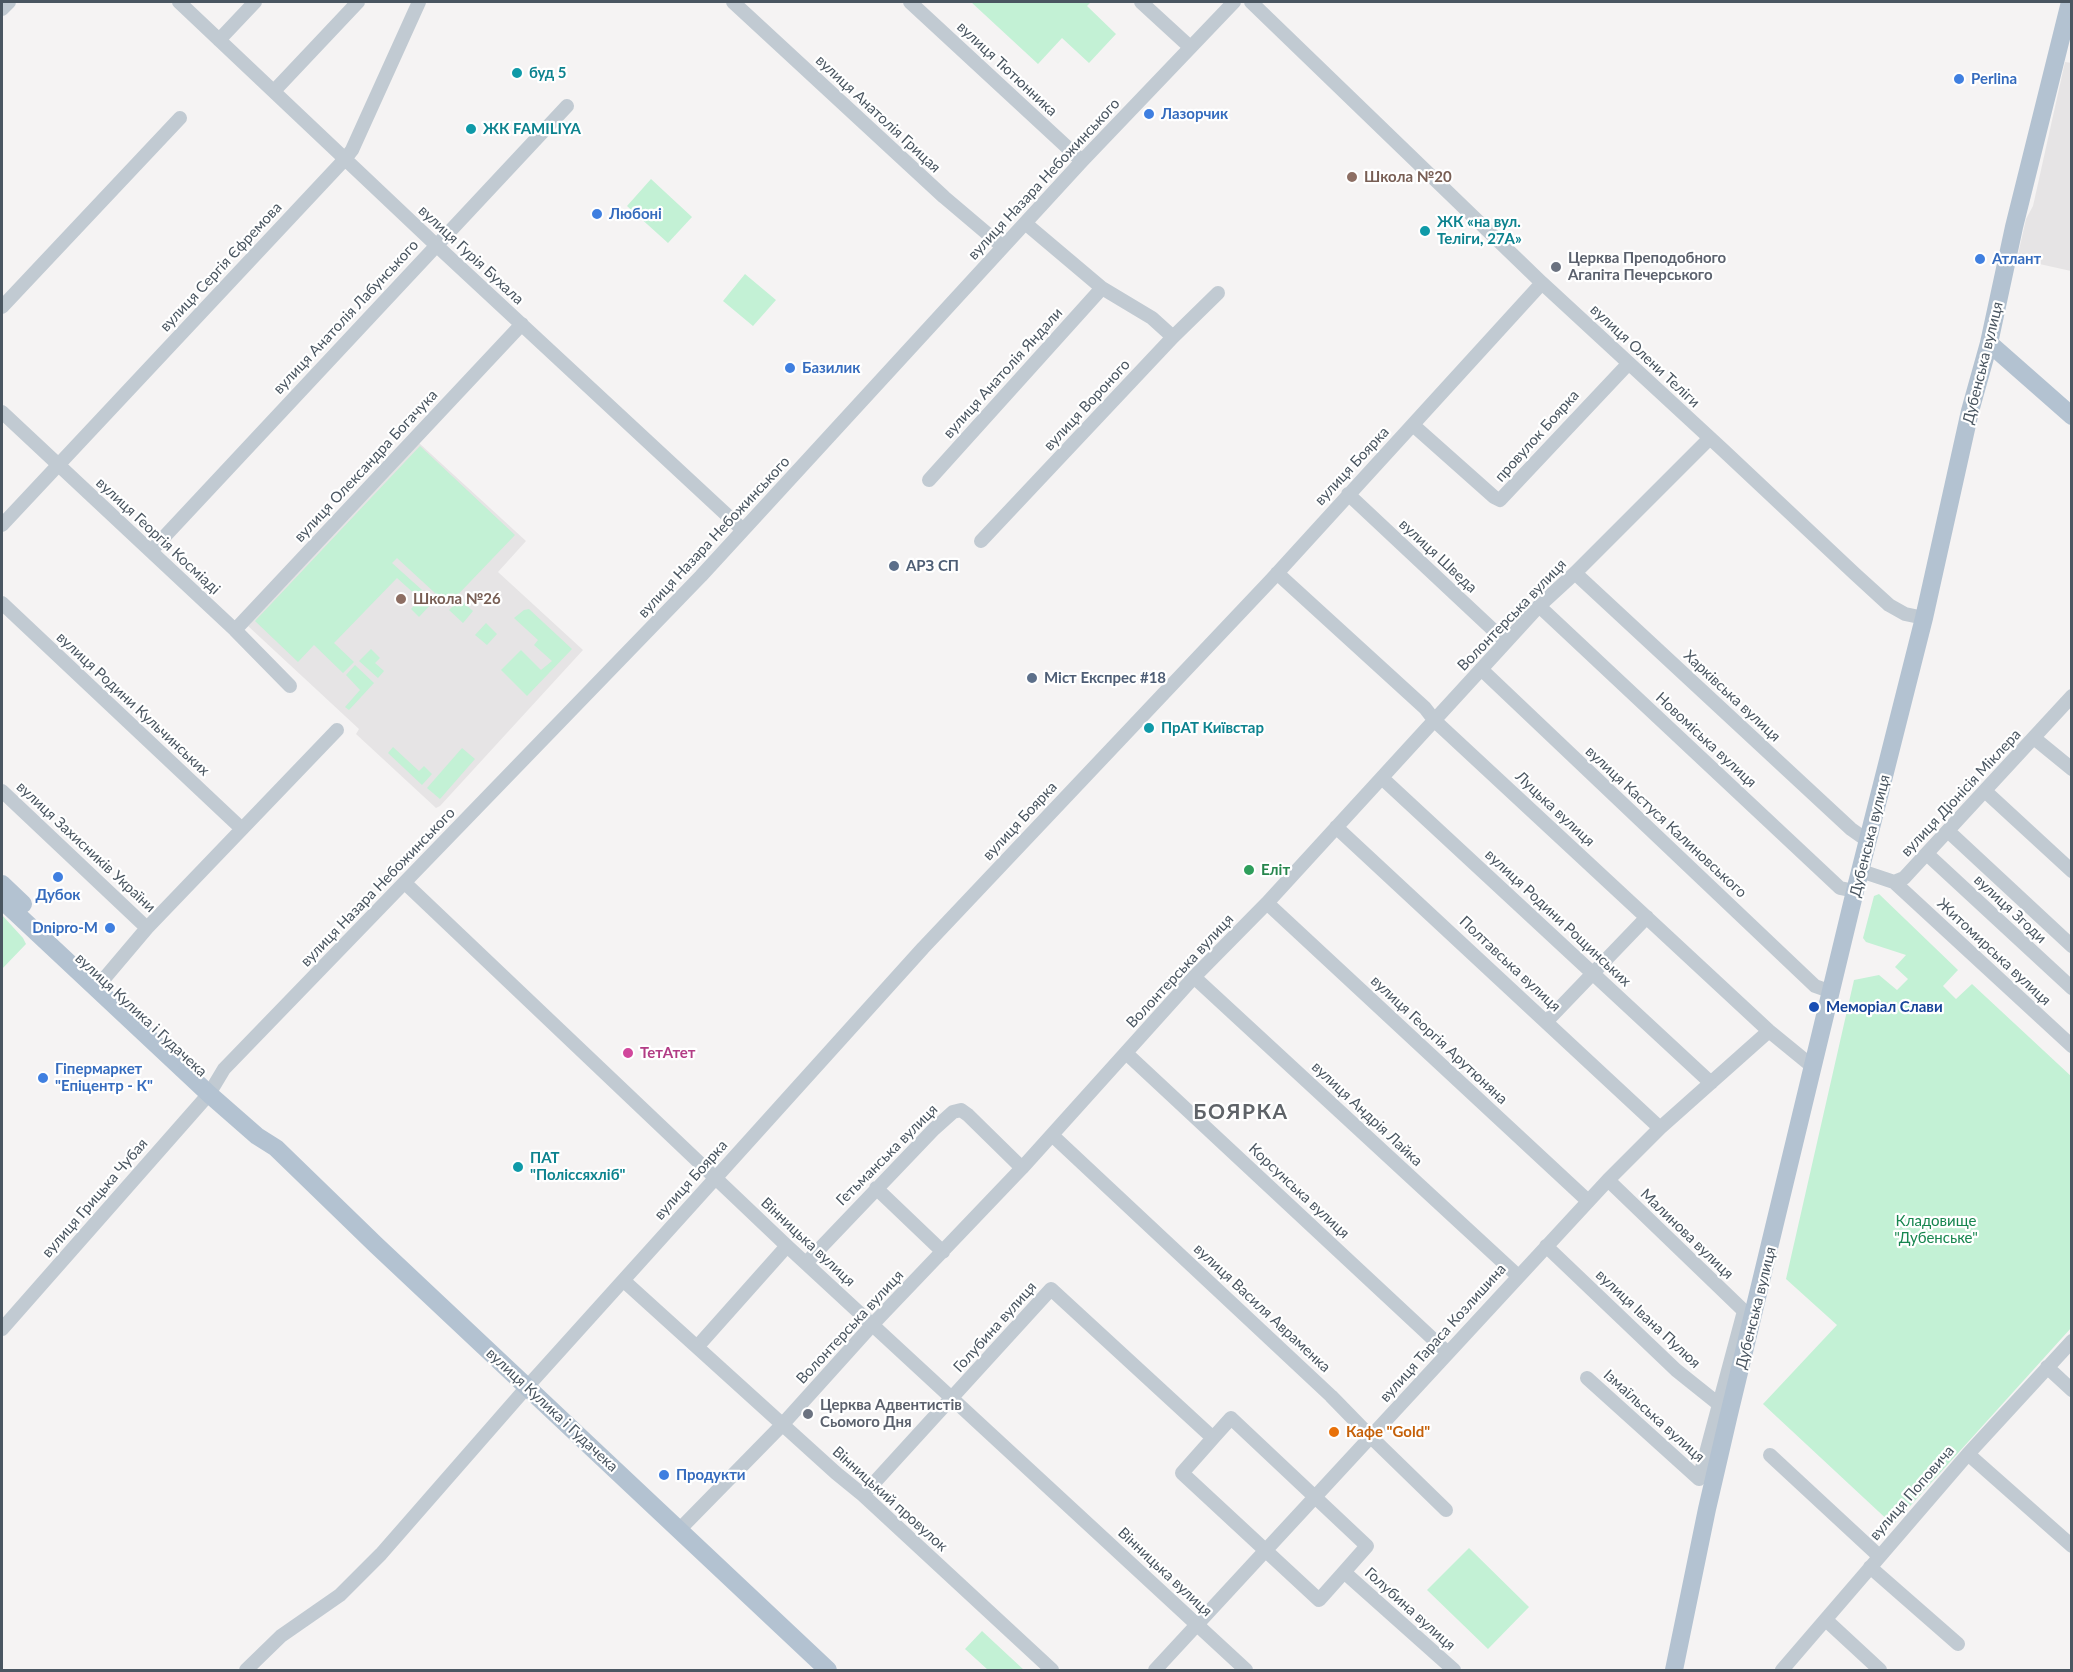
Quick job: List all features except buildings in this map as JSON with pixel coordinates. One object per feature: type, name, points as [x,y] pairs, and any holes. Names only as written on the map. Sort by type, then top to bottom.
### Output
[{"type":"main road","name":"Дубенська вулиця","points":[[1674,1671],[1725,1409],[1832,992],[1924,618],[2014,227],[2070,2]]},
{"type":"main road","points":[[1989,343],[2072,416]]},
{"type":"main road","name":"вулиця Кулика і Гудачека","points":[[2,884],[103,980],[257,1136],[276,1148],[828,1671]]},
{"type":"main road","name":"вулиця Кулика і Гудачека","points":[[2,900],[212,1088]]},
{"type":"street","points":[[2,9],[9,2]]},
{"type":"street","name":"вулиця Гурія Бухала","points":[[178,2],[743,530]]},
{"type":"street","points":[[219,40],[255,2]]},
{"type":"street","points":[[274,91],[358,2]]},
{"type":"street","name":"вулиця Сергія Єфремова","points":[[2,525],[345,159],[352,150],[419,2]]},
{"type":"street","name":"вулиця Анатолія Грицая","points":[[733,2],[944,197],[1003,246]]},
{"type":"street","name":"вулиця Тютюнника","points":[[910,2],[1082,161]]},
{"type":"street","points":[[1142,2],[1190,47]]},
{"type":"street","name":"вулиця Назара Небожинського","points":[[212,1088],[224,1069],[743,530],[1082,161],[1234,2]]},
{"type":"street","name":"вулиця Олени Теліги","points":[[1251,2],[1542,283],[1889,605],[1905,614],[1924,618]]},
{"type":"street","name":"вулиця Анатолія Лабунського","points":[[151,551],[567,106]]},
{"type":"street","points":[[2,307],[180,118]]},
{"type":"street","points":[[1025,223],[1101,288],[1152,318],[1173,337]]},
{"type":"street","name":"вулиця Боярка","points":[[246,1671],[280,1636],[340,1595],[381,1554],[527,1387],[923,948],[1277,573],[1542,283]]},
{"type":"street","name":"вулиця Анатолія Яндали","points":[[929,480],[1101,288]]},
{"type":"street","name":"вулиця Вороного","points":[[981,541],[1173,337],[1218,293]]},
{"type":"street","name":"вулиця Олександра Богачука","points":[[235,630],[522,324]]},
{"type":"street","name":"провулок Боярка","points":[[1413,425],[1500,500],[1629,363]]},
{"type":"street","name":"вулиця Георгія Косміаді","points":[[2,412],[235,630],[290,686]]},
{"type":"street","name":"Волонтерська вулиця","points":[[679,1530],[782,1425],[873,1324],[944,1252],[1194,977],[1267,903],[1539,606],[1710,438]]},
{"type":"street","name":"вулиця Шведа","points":[[1348,494],[1506,642]]},
{"type":"street","name":"Луцька вулиця","points":[[1277,573],[1425,708],[1435,721],[1769,1031],[1813,1067]]},
{"type":"street","name":"Харківська вулиця","points":[[1575,573],[1851,829],[1868,841]]},
{"type":"street","name":"вулиця Родини Кульчинських","points":[[2,603],[242,829]]},
{"type":"street","name":"Новоміська вулиця","points":[[1539,606],[1840,888],[1855,891]]},
{"type":"street","name":"вулиця Кастуся Калиновського","points":[[1481,669],[1815,986],[1832,992]]},
{"type":"street","name":"вулиця Діонісія Міклера","points":[[1894,882],[1904,878],[1927,854],[2072,696]]},
{"type":"street","points":[[103,980],[147,928],[337,730]]},
{"type":"street","points":[[2034,738],[2072,769]]},
{"type":"street","name":"вулиця Родини Рощинських","points":[[1382,777],[1711,1083]]},
{"type":"street","name":"вулиця Захисників України","points":[[2,791],[147,928]]},
{"type":"street","points":[[1985,791],[2072,871]]},
{"type":"street","name":"Полтавська вулиця","points":[[1336,826],[1660,1128]]},
{"type":"street","points":[[1948,831],[2072,946]]},
{"type":"street","name":"вулиця Згоди","points":[[1927,854],[2072,988]]},
{"type":"street","points":[[1861,871],[1894,882]]},
{"type":"street","name":"Житомирська вулиця","points":[[1894,882],[2072,1046]]},
{"type":"street","name":"Вінницька вулиця","points":[[405,883],[787,1246],[1246,1671]]},
{"type":"street","name":"вулиця Георгія Арутюняна","points":[[1267,903],[1588,1201]]},
{"type":"street","points":[[1547,1022],[1647,917]]},
{"type":"street","name":"вулиця Андрія Лайка","points":[[1194,977],[1518,1276]]},
{"type":"street","name":"вулиця Тараса Козлишина","points":[[1155,1671],[1608,1180],[1660,1128],[1769,1031]]},
{"type":"street","name":"Корсунська вулиця","points":[[1126,1053],[1448,1353]]},
{"type":"street","name":"вулиця Грицька Чубая","points":[[2,1329],[110,1209],[212,1088]]},
{"type":"street","name":"Гетьманська вулиця","points":[[806,1263],[876,1188],[952,1112],[961,1110],[1022,1168]]},
{"type":"street","name":"вулиця Василя Авраменка","points":[[1052,1135],[1331,1396],[1446,1510]]},
{"type":"street","name":"Малинова вулиця","points":[[1608,1180],[1744,1311],[1725,1409]]},
{"type":"street","points":[[876,1188],[944,1252]]},
{"type":"street","points":[[697,1347],[787,1246]]},
{"type":"street","name":"вулиця Івана Пулюя","points":[[1546,1246],[1676,1370],[1725,1409]]},
{"type":"street","name":"Вінницький провулок","points":[[624,1281],[782,1425],[863,1495],[1052,1671]]},
{"type":"street","name":"Голубина вулиця","points":[[863,1495],[1052,1289],[1213,1438]]},
{"type":"street","name":"вулиця Поповича","points":[[1782,1671],[1968,1454],[2072,1341]]},
{"type":"street","points":[[2047,1367],[2072,1390]]},
{"type":"street","name":"Ізмаїльська вулиця","points":[[1587,1378],[1699,1479],[1725,1409]]},
{"type":"street","name":"Голубина вулиця","points":[[1231,1418],[1367,1546],[1319,1600],[1182,1473],[1213,1438],[1231,1418]]},
{"type":"street","points":[[1968,1454],[2072,1546]]},
{"type":"street","points":[[1770,1455],[1958,1644]]},
{"type":"street","name":"Голубина вулиця","points":[[1344,1572],[1454,1671]]},
{"type":"street","points":[[1826,1620],[1880,1671]]},
{"type":"shaded area","points":[[2065,62],[2072,63],[2071,271],[2017,259],[2026,219],[2033,206]]},
{"type":"shaded area","name":"Школа №26","points":[[419,443],[526,541],[498,572],[583,650],[436,808],[356,734],[359,729],[248,626]]},
{"type":"green space","points":[[971,2],[1091,2],[1087,6],[1116,34],[1089,63],[1062,38],[1038,64]]},
{"type":"green space","points":[[651,179],[692,217],[668,243],[627,206]]},
{"type":"green space","points":[[745,274],[776,300],[753,326],[723,301]]},
{"type":"green space","points":[[420,446],[515,535],[448,605],[397,558],[392,563],[422,590],[417,596],[397,578],[334,643],[354,662],[343,673],[314,645],[298,662],[255,621]]},
{"type":"green space","points":[[425,594],[433,602],[419,617],[411,609]]},
{"type":"green space","points":[[460,599],[473,611],[463,623],[449,610]]},
{"type":"green space","points":[[529,609],[572,649],[527,696],[501,670],[521,650],[541,670],[552,661],[534,645],[538,640],[514,618]]},
{"type":"green space","points":[[486,623],[497,634],[487,645],[475,635]]},
{"type":"green space","points":[[371,649],[380,658],[375,663],[384,671],[378,678],[359,661]]},
{"type":"green space","points":[[355,665],[374,683],[349,710],[345,707],[360,690],[346,675]]},
{"type":"green space","points":[[393,747],[419,771],[424,766],[432,774],[422,785],[388,753]]},
{"type":"green space","points":[[462,748],[475,759],[440,799],[427,788]]},
{"type":"green space","name":"Кладовище \"Дубенське\"","points":[[1879,894],[1958,970],[1943,986],[1956,999],[1972,984],[2072,1077],[2071,1328],[1893,1525],[1763,1404],[1837,1325],[1786,1279],[1854,980],[1879,975],[1897,990],[1908,979],[1895,967],[1906,955],[1866,942],[1863,938],[1874,896]]},
{"type":"green space","points":[[2,915],[26,944],[2,969]]},
{"type":"green space","points":[[1469,1548],[1529,1607],[1488,1649],[1427,1590]]},
{"type":"green space","points":[[982,1631],[1024,1670],[988,1670],[965,1649]]},
{"type":"place","name":"буд 5","points":[[517,73]]},
{"type":"place","name":"Perlina","points":[[1959,79]]},
{"type":"place","name":"Лазорчик","points":[[1149,114]]},
{"type":"place","name":"ЖК FAMILIYA","points":[[471,129]]},
{"type":"place","name":"Школа №20","points":[[1352,177]]},
{"type":"place","name":"Любоні","points":[[597,214]]},
{"type":"place","name":"ЖК «на вул. Теліги, 27А»","points":[[1425,231]]},
{"type":"place","name":"Атлант","points":[[1980,259]]},
{"type":"place","name":"Церква Преподобного Агапіта Печерського","points":[[1556,267]]},
{"type":"place","name":"Базилик","points":[[790,368]]},
{"type":"place","name":"АРЗ СП","points":[[894,566]]},
{"type":"place","name":"Школа №26","points":[[401,599]]},
{"type":"place","name":"Міст Експрес #18","points":[[1032,678]]},
{"type":"place","name":"ПрАТ Київстар","points":[[1149,728]]},
{"type":"place","name":"Еліт","points":[[1249,870]]},
{"type":"place","name":"Дубок","points":[[58,877]]},
{"type":"place","name":"Dnipro-M","points":[[110,928]]},
{"type":"place","name":"Меморіал Слави","points":[[1814,1007]]},
{"type":"place","name":"ТетАтет","points":[[628,1053]]},
{"type":"place","name":"Гіпермаркет \"Епіцентр - К\"","points":[[43,1078]]},
{"type":"place","name":"ПАТ \"Поліссяхліб\"","points":[[518,1167]]},
{"type":"place","name":"Церква Адвентистів Сьомого Дня","points":[[808,1414]]},
{"type":"place","name":"Кафе \"Gold\"","points":[[1334,1432]]},
{"type":"place","name":"Продукти","points":[[664,1475]]},
{"type":"district","name":"БОЯРКА","points":[[1241,1112]]}]
